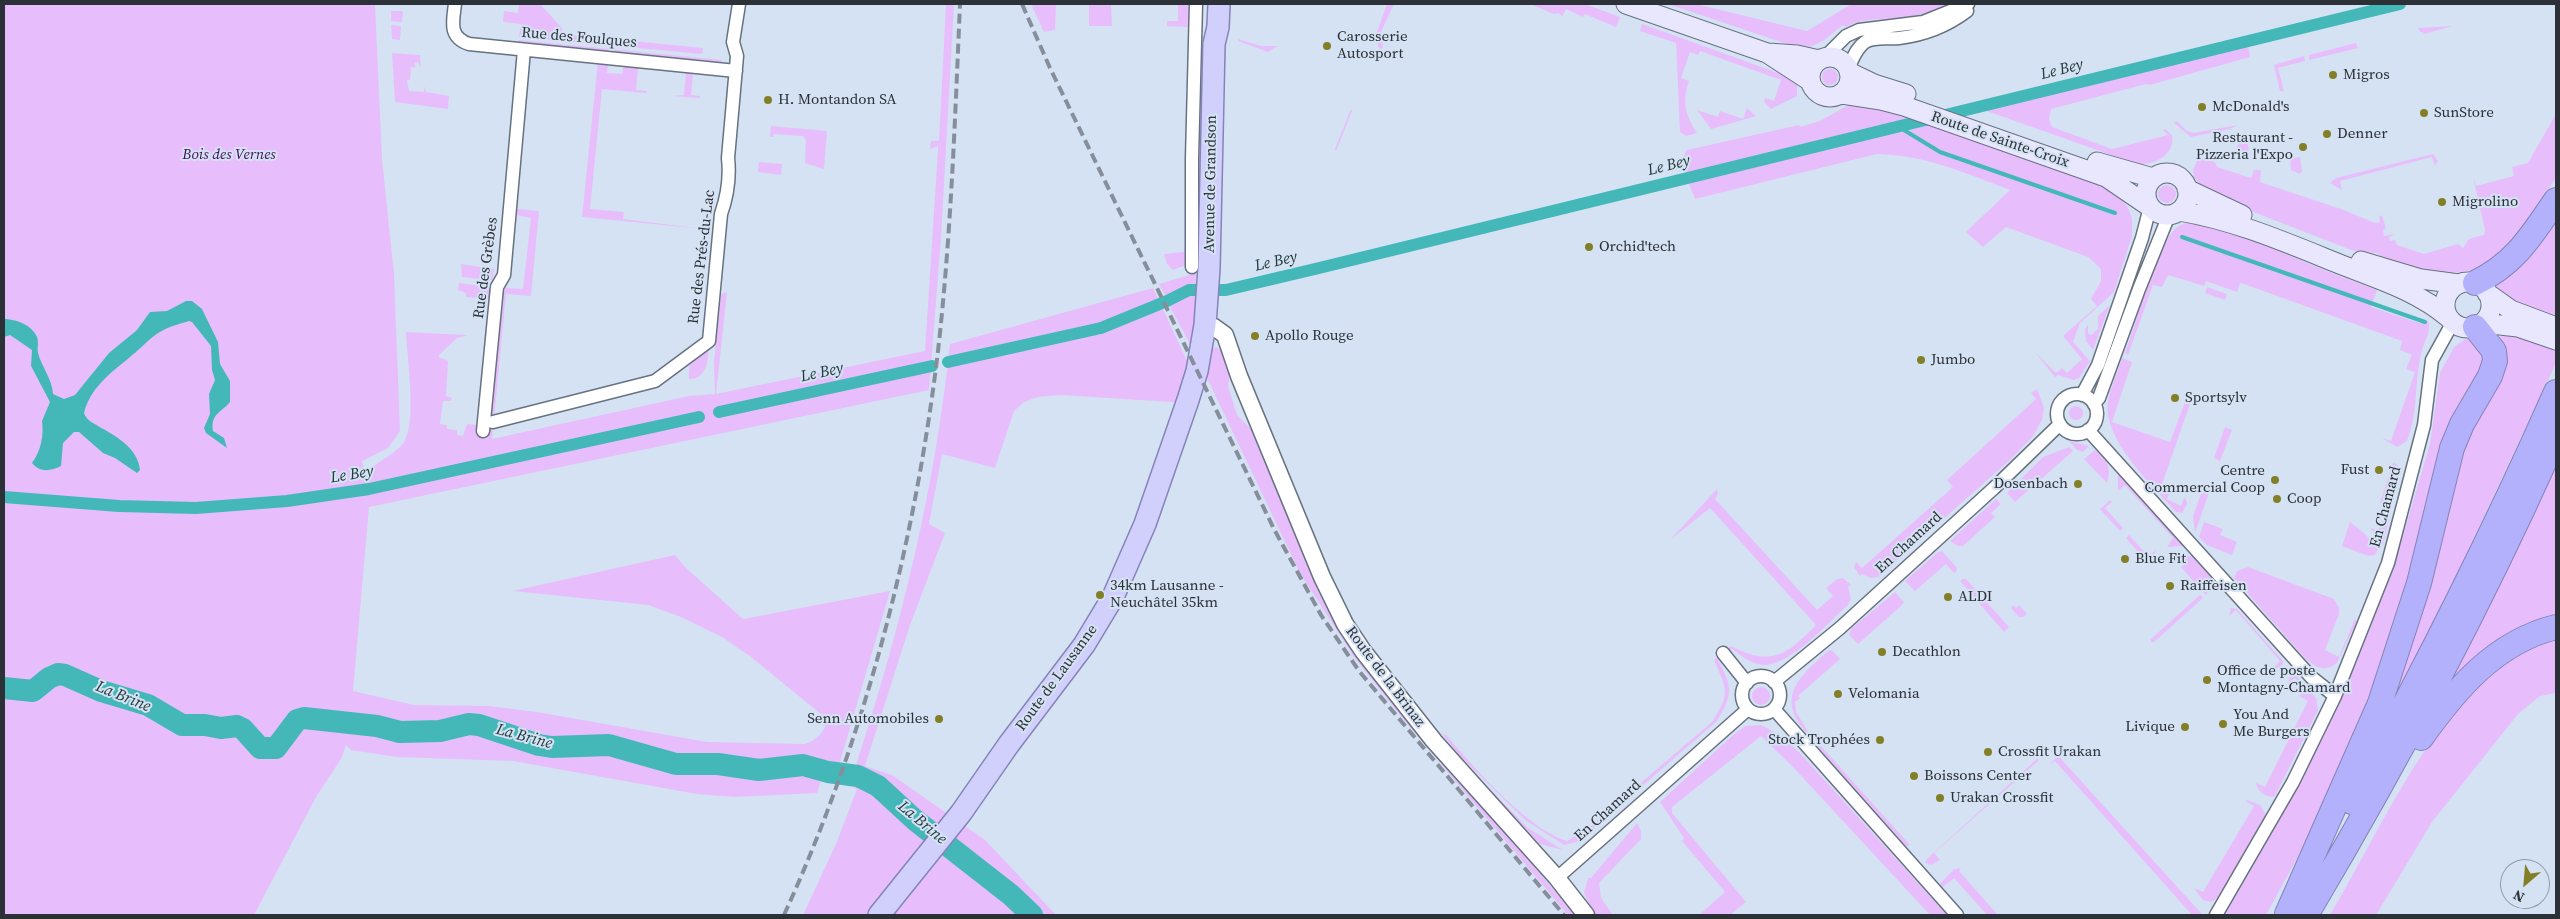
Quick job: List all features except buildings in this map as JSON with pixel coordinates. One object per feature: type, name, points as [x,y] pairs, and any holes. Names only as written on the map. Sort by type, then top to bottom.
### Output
[{"type":"highway","points":[[2474,287],[2511,260],[2556,200]]},
{"type":"highway","points":[[2293,915],[2380,703],[2419,583],[2457,434],[2492,371],[2494,351],[2464,323]]},
{"type":"highway","points":[[2293,915],[2420,676],[2490,537],[2556,392]]},
{"type":"highway","points":[[2359,826],[2466,625],[2556,436]]},
{"type":"highway","points":[[2293,915],[2448,701],[2472,674],[2516,642],[2556,627]]},
{"type":"main road","name":"Avenue de Grandson","points":[[1209,4],[1208,27],[1214,44]]},
{"type":"main road","name":"Avenue de Grandson","points":[[1206,316],[1201,268],[1214,44],[1218,27],[1219,4]]},
{"type":"main road","points":[[1626,4],[1767,53],[1810,81]]},
{"type":"main road","points":[[1767,53],[1838,59],[1849,70],[1848,86],[1842,94],[1834,97],[1822,96],[1812,88],[1810,81],[1811,69],[1822,59]]},
{"type":"main road","name":"Route de Sainte-Croix","points":[[1849,70],[1874,84],[2124,172],[2153,178]]},
{"type":"main road","name":"Route de Sainte-Croix","points":[[1842,94],[1881,100],[1904,106],[2106,177],[2150,207]]},
{"type":"main road","points":[[2174,213],[2186,202],[2187,189],[2183,181],[2170,173],[2163,173],[2149,182],[2146,195],[2150,207],[2162,215],[2174,213],[2210,216],[2270,236],[2422,297],[2464,323],[2518,327],[2556,340]]},
{"type":"main road","points":[[2187,189],[2259,222],[2354,259],[2421,279],[2474,287],[2516,312],[2556,327]]},
{"type":"main road","points":[[2464,323],[2445,301],[2450,291],[2474,287]]},
{"type":"main road","points":[[2464,323],[2490,309],[2474,287]]},
{"type":"main road","name":"Route de Lausanne","points":[[879,915],[954,823],[998,758],[1084,645],[1113,597],[1145,524],[1187,403],[1197,371],[1206,316]]},
{"type":"street","name":"Rue des Foulques","points":[[455,4],[452,28],[457,39],[469,44],[736,71]]},
{"type":"street","name":"Rue des Prés-du-Lac","points":[[493,422],[655,382],[709,341],[721,214],[725,203],[729,167],[728,158],[737,56],[733,42],[739,4]]},
{"type":"street","points":[[1196,4],[1191,176],[1201,268]]},
{"type":"street","points":[[1822,59],[1846,36],[1859,30],[1923,22],[1968,4]]},
{"type":"street","points":[[1849,70],[1859,47],[1871,40],[1901,38],[1926,33],[1947,25],[1975,4]]},
{"type":"street","name":"Rue des Grèbes","points":[[483,431],[497,290],[504,275],[524,50]]},
{"type":"street","points":[[2082,395],[2098,365],[2142,238],[2150,207]]},
{"type":"street","points":[[2094,404],[2099,398],[2149,262],[2174,213]]},
{"type":"street","name":"Route de la Brinaz","points":[[1206,316],[1214,327],[1225,335],[1239,376],[1322,577],[1345,624],[1381,676],[1428,734],[1557,878],[1586,915]]},
{"type":"street","name":"En Chamard","points":[[2216,915],[2289,789],[2334,696],[2390,556],[2424,426],[2432,360],[2464,323]]},
{"type":"street","points":[[2075,394],[2082,395],[2094,404],[2096,418],[2088,430],[2073,433],[2060,424],[2057,411],[2063,400],[2075,394]]},
{"type":"street","name":"En Chamard","points":[[1774,682],[1840,628],[1973,507],[2060,424]]},
{"type":"street","points":[[2088,430],[2311,677],[2334,696]]},
{"type":"street","points":[[1723,653],[1747,682]]},
{"type":"street","points":[[1758,677],[1770,679],[1774,682],[1778,687],[1780,699],[1774,709],[1764,714],[1748,709],[1742,699],[1747,682],[1758,677]]},
{"type":"street","name":"En Chamard","points":[[1557,878],[1748,709]]},
{"type":"street","points":[[1774,709],[1957,915]]},
{"type":"green space","name":"Bois des Vernes","points":[[4,4],[375,4],[382,159],[394,274],[400,431],[388,448],[362,461],[365,476],[367,472],[400,447],[408,433],[411,405],[406,332],[468,335],[457,338],[439,355],[439,357],[448,361],[446,396],[452,398],[451,401],[443,401],[440,424],[447,425],[447,429],[457,430],[457,435],[463,436],[467,424],[478,425],[501,291],[506,288],[523,289],[531,218],[516,215],[515,209],[539,211],[531,296],[506,294],[492,439],[689,396],[715,394],[714,361],[721,294],[727,292],[716,394],[925,351],[938,146],[930,149],[931,141],[939,141],[946,4],[954,4],[941,238],[929,390],[369,507],[353,691],[414,705],[489,706],[537,712],[707,742],[805,744],[817,738],[822,732],[827,719],[751,657],[722,637],[681,617],[648,605],[513,591],[675,555],[685,567],[743,619],[890,591],[840,762],[856,765],[902,609],[926,504],[944,398],[950,344],[1153,288],[1195,378],[1187,403],[1061,395],[1038,397],[1024,402],[1014,411],[995,468],[942,454],[929,524],[945,533],[910,625],[865,766],[892,775],[985,840],[1056,915],[803,915],[836,844],[857,789],[838,781],[821,781],[817,793],[735,797],[697,794],[513,761],[396,757],[351,750],[346,745],[341,759],[316,797],[254,915],[4,915]]},
{"type":"green space","points":[[519,4],[540,4],[562,28],[562,34],[703,48],[702,54],[519,37],[521,24],[503,22],[504,11],[518,13]]},
{"type":"green space","points":[[1031,4],[1056,4],[1055,30],[1044,32]]},
{"type":"green space","points":[[1089,4],[1111,4],[1112,26],[1089,26]]},
{"type":"green space","points":[[1178,4],[1189,4],[1188,27],[1167,26],[1167,21],[1178,21]]},
{"type":"green space","points":[[1387,4],[1394,4],[1380,34],[1383,47],[1380,50],[1375,37]]},
{"type":"green space","points":[[1530,4],[1585,4],[1620,17],[1616,27],[1585,14],[1583,17],[1566,9],[1562,17],[1559,13],[1554,14]]},
{"type":"green space","points":[[1668,4],[1696,4],[1807,31],[1850,5],[1960,4],[1920,15],[1864,21],[1846,27],[1843,25],[1823,41],[1810,47],[1796,47]]},
{"type":"green space","points":[[391,11],[403,11],[402,22],[391,21]]},
{"type":"green space","points":[[1642,24],[1781,74],[1797,85],[1797,96],[1771,109],[1764,102],[1765,98],[1774,101],[1781,80],[1700,51],[1698,55],[1690,52],[1681,78],[1689,81],[1685,102],[1687,114],[1697,133],[1686,136],[1680,132],[1676,43],[1640,31]]},
{"type":"green space","points":[[391,25],[401,26],[400,40],[392,39]]},
{"type":"green space","points":[[2453,26],[2424,34],[2418,28]]},
{"type":"green space","points":[[1238,39],[1261,46],[1278,46],[1268,52],[1238,41]]},
{"type":"green space","points":[[519,40],[722,60],[721,62],[519,43]]},
{"type":"green space","points":[[2356,43],[2358,48],[2309,60],[2309,55]]},
{"type":"green space","points":[[2248,44],[2250,57],[2150,85],[2146,84],[2051,109],[2049,119],[2052,127],[2112,149],[2168,135],[2163,130],[2165,129],[2172,135],[2170,148],[2162,158],[2150,163],[2137,164],[1981,109]]},
{"type":"green space","points":[[392,53],[420,55],[421,68],[418,62],[415,63],[415,68],[411,67],[410,80],[407,80],[409,91],[424,92],[425,86],[426,92],[449,96],[448,109],[395,102]]},
{"type":"green space","points":[[1200,53],[1204,54],[1202,173],[1199,206],[1197,208]]},
{"type":"green space","points":[[2304,56],[2305,61],[2278,68],[2284,91],[2280,91],[2274,65]]},
{"type":"green space","points":[[598,61],[608,62],[607,73],[622,74],[624,64],[649,66],[649,69],[638,68],[636,90],[647,91],[646,93],[602,89],[590,209],[624,212],[623,219],[704,229],[582,217]]},
{"type":"green space","points":[[1830,69],[1836,71],[1838,77],[1836,83],[1830,85],[1824,83],[1822,77],[1824,71]]},
{"type":"green space","points":[[686,72],[703,72],[703,74],[693,74],[691,95],[700,96],[700,98],[672,96],[684,95]]},
{"type":"green space","points":[[1852,103],[1865,104],[1889,111],[2102,186],[2117,194],[2127,206],[2132,218],[2132,236],[2114,292],[2080,323],[2073,342],[2090,361],[2079,378],[2074,380],[2058,375],[2055,377],[2035,352],[2056,373],[2062,368],[2067,373],[2082,359],[2063,336],[2097,306],[2091,299],[2101,281],[2101,269],[2088,257],[2006,227],[1983,247],[1966,232],[2010,190],[1961,171],[1928,161],[1877,154],[1695,199],[1680,162],[1687,150],[1799,125],[1800,127],[1820,121]]},
{"type":"green space","points":[[1747,108],[1756,116],[1711,129],[1697,110],[1718,117],[1720,111],[1743,119]]},
{"type":"green space","points":[[1351,109],[1352,111],[1336,151],[1335,149]]},
{"type":"green space","points":[[2556,114],[2556,178],[2503,256],[2480,269],[2437,274],[2399,266],[2376,253],[2354,251],[2256,213],[2202,187],[2194,177],[2193,170],[2197,161],[2202,159],[2215,162],[2217,167],[2251,178],[2254,170],[2261,170],[2260,182],[2341,209],[2375,223],[2380,222],[2379,217],[2382,215],[2386,229],[2383,230],[2384,236],[2395,234],[2389,237],[2390,241],[2395,240],[2397,245],[2424,254],[2458,244],[2463,248],[2469,239],[2484,235],[2485,230],[2473,177],[2476,186],[2514,176],[2512,167],[2528,163]]},
{"type":"green space","points":[[2177,121],[2187,131],[2193,133],[2238,125],[2229,129],[2191,137],[2174,123]]},
{"type":"green space","points":[[771,126],[827,131],[824,169],[805,163],[806,140],[803,136],[774,134],[773,137],[770,137]]},
{"type":"green space","points":[[2245,142],[2248,143],[2248,153],[2241,154],[2238,153],[2237,146],[2238,143]]},
{"type":"green space","points":[[2433,154],[2438,161],[2435,166],[2432,157],[2340,181],[2342,190],[2330,183],[2336,178]]},
{"type":"green space","points":[[2300,157],[2302,171],[2300,174],[2291,170],[2290,159]]},
{"type":"green space","points":[[759,162],[782,164],[781,175],[758,172]]},
{"type":"green space","points":[[2167,185],[2173,188],[2176,194],[2173,200],[2167,203],[2161,200],[2158,194],[2161,188]]},
{"type":"green space","points":[[2556,214],[2556,320],[2512,301],[2504,296],[2493,283]]},
{"type":"green space","points":[[2194,221],[2236,233],[2377,290],[2371,307],[2419,323],[2428,321],[2429,331],[2422,350],[2413,418],[2407,441],[2397,447],[2382,438],[2391,441],[2415,372],[2406,369],[2412,355],[2400,350],[2402,341],[2244,284],[2240,283],[2237,292],[2206,281],[2204,286],[2168,275],[2162,287],[2153,285],[2128,355],[2125,353],[2152,272],[2166,242],[2177,227]]},
{"type":"green space","points":[[1184,249],[1186,249],[1186,265],[1173,270],[1167,264],[1164,254],[1184,252]]},
{"type":"green space","points":[[461,264],[494,269],[492,280],[462,277]]},
{"type":"green space","points":[[1196,273],[1195,287],[1179,290],[1166,297],[1159,284]]},
{"type":"green space","points":[[459,283],[491,287],[490,299],[466,297],[466,293],[458,290]]},
{"type":"green space","points":[[2207,287],[2227,294],[2225,300],[2205,293]]},
{"type":"green space","points":[[1187,292],[1196,292],[1192,348],[1168,303]]},
{"type":"green space","points":[[2110,305],[2093,350],[2086,341],[2085,329],[2088,325],[2088,334],[2091,335],[2098,329],[2098,316]]},
{"type":"green space","points":[[2504,333],[2511,333],[2556,348],[2556,363],[2444,602],[2372,742],[2455,458],[2501,345],[2500,337]]},
{"type":"green space","points":[[2467,338],[2477,339],[2489,356],[2374,689],[2324,809],[2266,915],[2222,915],[2340,695],[2397,556],[2430,444],[2440,373],[2454,347]]},
{"type":"green space","points":[[1216,347],[1224,353],[1231,368],[1228,386],[1237,415],[1256,434],[1319,593],[1338,626],[1452,770],[1575,915],[1568,915],[1404,720],[1354,657],[1300,573],[1205,374],[1210,350]]},
{"type":"green space","points":[[708,348],[705,369],[699,376],[689,379],[690,364]]},
{"type":"green space","points":[[2122,358],[2132,362],[2112,422],[2170,442],[2185,402],[2190,404],[2160,490],[2171,490],[2167,499],[2181,506],[2184,498],[2186,499],[2187,504],[2182,513],[2176,512],[2143,476],[2121,446],[2113,431],[2108,416],[2108,402]]},
{"type":"green space","points":[[2037,389],[2044,408],[2042,420],[2033,436],[2011,459],[1878,577],[1871,578],[1862,574],[1860,576],[1854,567],[1856,562],[1862,568],[1953,487],[1947,480],[2036,399],[2031,393]]},
{"type":"green space","points":[[2073,406],[2079,406],[2083,413],[2079,420],[2073,420],[2069,416],[2069,410]]},
{"type":"green space","points":[[2225,427],[2232,430],[2220,461],[2214,458]]},
{"type":"green space","points":[[2069,441],[2089,446],[2083,452],[2077,450]]},
{"type":"green space","points":[[2069,447],[2073,451],[2015,502],[2007,493],[2043,457]]},
{"type":"green space","points":[[2095,450],[2103,457],[2109,468],[2107,483],[2084,459]]},
{"type":"green space","points":[[2393,462],[2399,466],[2400,470],[2383,545],[2370,528],[2378,530],[2388,506],[2380,503]]},
{"type":"green space","points":[[2556,463],[2556,622],[2452,684],[2450,681],[2481,622]]},
{"type":"green space","points":[[2120,474],[2183,546],[2167,547],[2173,538],[2125,485],[2118,491],[2118,475]]},
{"type":"green space","points":[[2204,486],[2211,487],[2195,533],[2193,516]]},
{"type":"green space","points":[[1717,489],[1718,494],[1715,499],[1817,610],[1833,596],[1826,588],[1837,579],[1843,578],[1851,585],[1848,587],[1851,599],[1848,605],[1820,632],[1785,659],[1773,664],[1763,665],[1754,663],[1732,649],[1718,660],[1726,677],[1729,691],[1726,704],[1717,721],[1579,841],[1564,845],[1525,820],[1459,755],[1442,734],[1446,735],[1486,779],[1518,810],[1551,834],[1567,841],[1588,828],[1712,722],[1722,704],[1725,691],[1714,660],[1731,646],[1757,656],[1778,655],[1796,644],[1816,625],[1710,508],[1670,540]]},
{"type":"green space","points":[[1996,499],[2001,504],[1991,513],[1995,517],[1963,546],[1958,546],[1950,541]]},
{"type":"green space","points":[[2110,500],[2112,502],[2105,508],[2123,528],[2120,531],[2100,509]]},
{"type":"green space","points":[[2204,522],[2223,529],[2220,535],[2237,542],[2232,555],[2207,545],[2199,537]]},
{"type":"green space","points":[[2350,522],[2364,533],[2378,549],[2375,555],[2368,556],[2342,546]]},
{"type":"green space","points":[[2129,535],[2148,556],[2156,552],[2146,561],[2126,538]]},
{"type":"green space","points":[[1942,551],[1957,568],[1956,572],[1954,573],[1946,564],[1915,591],[1905,581],[1938,552]]},
{"type":"green space","points":[[2181,556],[2193,556],[2211,576],[2212,585],[2206,595],[2181,567],[2187,563]]},
{"type":"green space","points":[[2248,567],[2334,599],[2339,608],[2339,614],[2325,650],[2339,657],[2355,619],[2357,621],[2337,663],[2328,668],[2323,668],[2311,663],[2303,656],[2234,578],[2237,571]]},
{"type":"green space","points":[[1966,579],[2009,627],[2004,632],[1960,581]]},
{"type":"green space","points":[[1895,592],[1904,602],[1858,644],[1849,635],[1851,629]]},
{"type":"green space","points":[[2200,595],[2203,598],[2154,642],[2151,642],[2151,639]]},
{"type":"green space","points":[[2014,605],[2016,608],[2019,605],[2027,614],[2019,617],[2011,608]]},
{"type":"green space","points":[[2231,608],[2237,609],[2283,661],[2283,664],[2278,668],[2274,667],[2280,661],[2236,610],[2229,616]]},
{"type":"green space","points":[[2556,638],[2556,693],[2540,696],[2518,714],[2432,822],[2376,915],[2330,915],[2407,778],[2452,713],[2479,685],[2513,655]]},
{"type":"green space","points":[[1832,650],[1840,659],[1798,696],[1800,698],[1795,702],[1796,712],[1808,734],[1798,721],[1793,710],[1792,699],[1794,689],[1808,670],[1828,651]]},
{"type":"green space","points":[[2296,675],[2316,698],[2318,710],[2275,796],[2272,797],[2260,791],[2256,783],[2265,787],[2308,701],[2299,696],[2306,690],[2295,678],[2288,683],[2290,676]]},
{"type":"green space","points":[[1761,687],[1767,690],[1770,696],[1767,702],[1761,705],[1755,702],[1752,696],[1755,690]]},
{"type":"green space","points":[[1761,725],[1778,734],[1799,752],[1947,915],[1930,915],[1793,767],[1761,736],[1672,807],[1672,813],[1746,902],[1730,915],[1699,915],[1725,892],[1682,841],[1684,838],[1660,802],[1733,735],[1746,726]]},
{"type":"green space","points":[[1820,745],[1909,846],[1906,846],[1818,747]]},
{"type":"green space","points":[[2052,749],[2202,915],[2192,915],[2055,761],[2048,766],[2056,758],[2051,751]]},
{"type":"green space","points":[[1457,756],[1528,828],[1563,850],[1540,844]]},
{"type":"green space","points":[[2038,758],[2038,761],[1934,853],[1940,860],[1931,865],[1925,863],[1928,858]]},
{"type":"green space","points":[[2245,801],[2260,805],[2266,815],[2218,898],[2211,902],[2203,900],[2194,888],[2203,892],[2254,806]]},
{"type":"green space","points":[[1637,823],[1641,831],[1641,839],[1599,883],[1601,898],[1613,915],[1595,915],[1584,893],[1588,878],[1591,878]]},
{"type":"green space","points":[[1961,868],[1959,871],[1998,915],[1987,915],[1954,878],[1943,887],[1940,884],[1954,869]]},
{"type":"shaded area","points":[[186,301],[192,301],[202,309],[218,342],[220,364],[230,381],[230,402],[217,414],[213,421],[213,431],[224,438],[227,448],[206,433],[204,428],[210,414],[209,394],[215,380],[212,370],[211,346],[192,322],[189,321],[157,334],[112,372],[98,386],[87,403],[84,413],[87,418],[131,449],[140,470],[137,473],[115,458],[103,453],[79,432],[74,432],[63,443],[61,466],[42,470],[35,466],[32,463],[40,448],[43,432],[42,421],[50,402],[31,366],[32,350],[10,335],[4,337],[4,319],[14,320],[23,324],[35,333],[38,339],[38,353],[51,383],[53,394],[64,399],[75,395],[109,353],[137,330],[150,312],[167,311]]},
{"type":"waterway","name":"Le Bey","points":[[948,362],[1101,328],[1189,290],[1226,290],[1315,269],[2400,4]]},
{"type":"waterway","points":[[1899,127],[1940,152],[2115,213]]},
{"type":"waterway","points":[[2182,237],[2425,322]]},
{"type":"waterway","name":"Le Bey","points":[[719,412],[932,366]]},
{"type":"waterway","name":"Le Bey","points":[[4,497],[119,506],[196,508],[287,501],[369,489],[699,417]]},
{"type":"waterway","name":"La Brine","points":[[4,688],[33,691],[49,678],[58,674],[65,675],[101,691],[148,705],[182,725],[205,725],[221,728],[237,726],[243,729],[260,748],[276,748],[297,720],[304,718],[377,726],[400,732],[440,731],[469,724],[479,725],[539,745],[552,747],[609,745],[676,764],[718,764],[759,770],[803,765],[828,772],[858,776],[878,786],[915,820],[1011,895],[1032,915]]},
{"type":"railway","points":[[784,915],[813,848],[862,710],[901,568],[916,496],[938,351],[946,264],[960,4]]},
{"type":"railway","points":[[1022,4],[1050,68],[1275,531],[1321,615],[1359,671],[1564,915]]},
{"type":"place","name":"Carosserie Autosport","points":[[1327,46]]},
{"type":"place","name":"Migros","points":[[2333,75]]},
{"type":"place","name":"H. Montandon SA","points":[[768,100]]},
{"type":"place","name":"McDonald's","points":[[2202,107]]},
{"type":"place","name":"SunStore","points":[[2424,113]]},
{"type":"place","name":"Denner","points":[[2327,134]]},
{"type":"place","name":"Restaurant - Pizzeria l'Expo","points":[[2303,147]]},
{"type":"place","name":"Migrolino","points":[[2442,202]]},
{"type":"place","name":"Orchid'tech","points":[[1589,247]]},
{"type":"place","name":"Apollo Rouge","points":[[1255,336]]},
{"type":"place","name":"Jumbo","points":[[1921,360]]},
{"type":"place","name":"Sportsylv","points":[[2175,398]]},
{"type":"place","name":"Fust","points":[[2379,470]]},
{"type":"place","name":"Centre Commercial Coop","points":[[2275,480]]},
{"type":"place","name":"Dosenbach","points":[[2078,484]]},
{"type":"place","name":"Coop","points":[[2277,499]]},
{"type":"place","name":"Blue Fit","points":[[2125,559]]},
{"type":"place","name":"Raiffeisen","points":[[2170,586]]},
{"type":"place","name":"34km Lausanne - Neuchâtel 35km","points":[[1100,595]]},
{"type":"place","name":"ALDI","points":[[1948,597]]},
{"type":"place","name":"Decathlon","points":[[1882,652]]},
{"type":"place","name":"Office de poste Montagny-Chamard","points":[[2207,680]]},
{"type":"place","name":"Velomania","points":[[1838,694]]},
{"type":"place","name":"Senn Automobiles","points":[[939,719]]},
{"type":"place","name":"You And Me Burgers","points":[[2223,724]]},
{"type":"place","name":"Livique","points":[[2185,727]]},
{"type":"place","name":"Stock Trophées","points":[[1880,740]]},
{"type":"place","name":"Crossfit Urakan","points":[[1988,752]]},
{"type":"place","name":"Boissons Center","points":[[1914,776]]},
{"type":"place","name":"Urakan Crossfit","points":[[1940,798]]}]
